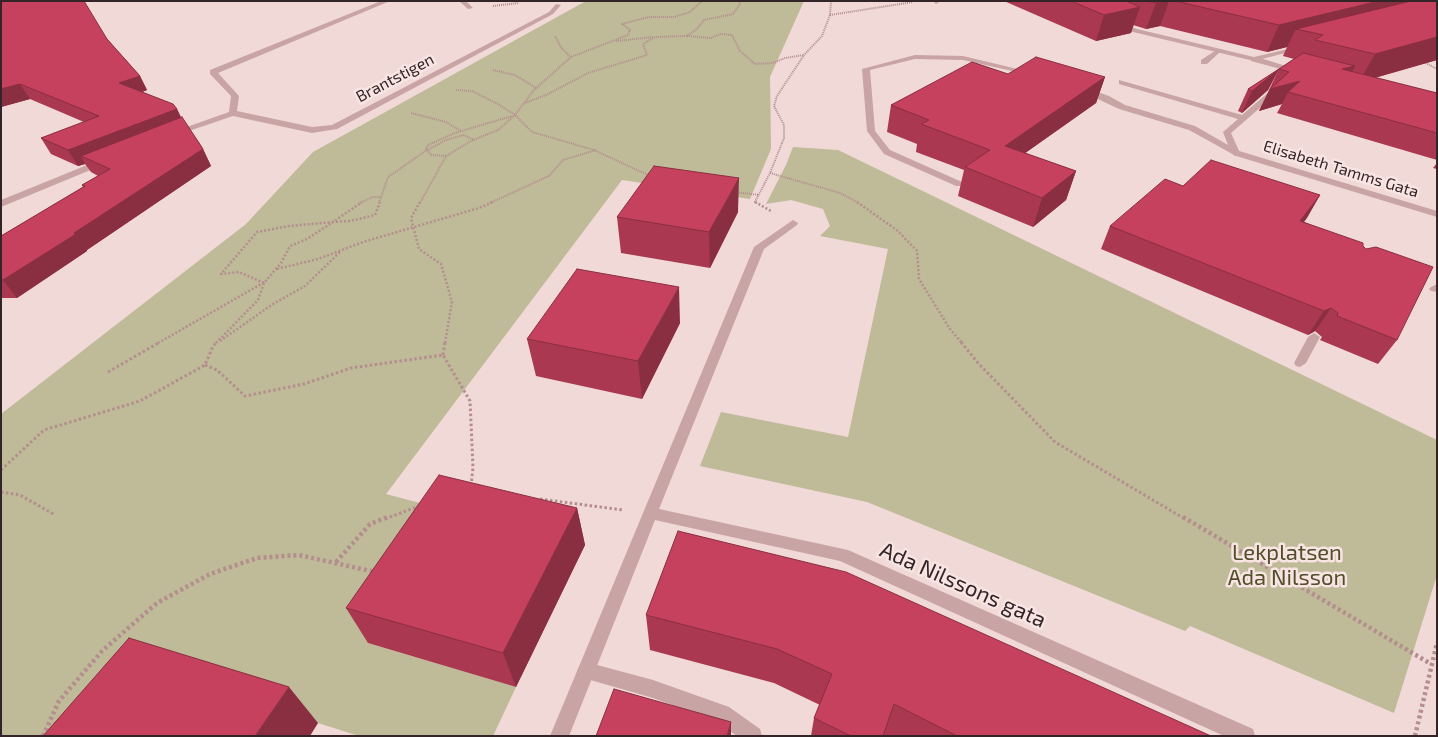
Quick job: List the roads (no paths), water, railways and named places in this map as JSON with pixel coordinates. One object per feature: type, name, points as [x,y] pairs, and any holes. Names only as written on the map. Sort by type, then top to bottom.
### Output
[{"type":"street","points":[[166,136],[233,113],[235,96],[213,72],[388,1]]},
{"type":"street","points":[[462,1],[470,8]]},
{"type":"street","name":"Brantstigen","points":[[233,113],[312,130],[334,127],[551,13],[558,5]]},
{"type":"street","points":[[1108,20],[1135,31],[1302,72]]},
{"type":"street","points":[[1254,59],[1310,46]]},
{"type":"street","points":[[1204,62],[1218,51]]},
{"type":"street","points":[[959,184],[887,152],[870,131],[866,69],[915,57],[963,58],[1018,69],[1036,75]]},
{"type":"street","points":[[1122,82],[1245,118]]},
{"type":"street","name":"Elisabeth Tamms Gata","points":[[1071,86],[1106,98],[1122,107],[1192,128],[1236,153],[1437,214]]},
{"type":"street","points":[[1236,153],[1227,132],[1273,94]]},
{"type":"street","points":[[1,204],[111,158]]},
{"type":"street","points":[[559,736],[759,247],[793,223]]},
{"type":"street","points":[[1300,363],[1314,338]]},
{"type":"street","name":"Ada Nilssons gata","points":[[650,514],[842,555],[1246,736]]},
{"type":"street","points":[[586,671],[652,690],[722,714],[753,736]]},
{"type":"park label","name":"Lekplatsen Ada Nilsson","points":[[1287,566]]}]
